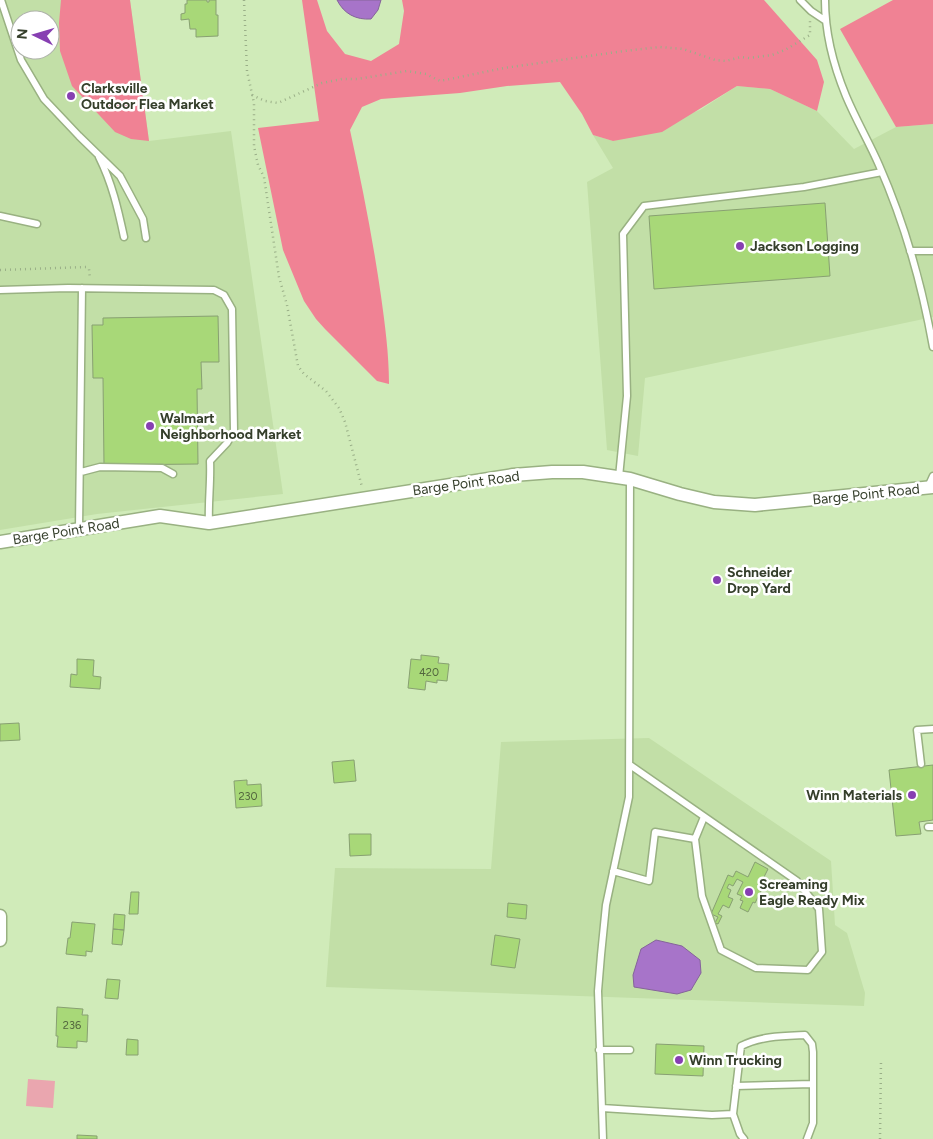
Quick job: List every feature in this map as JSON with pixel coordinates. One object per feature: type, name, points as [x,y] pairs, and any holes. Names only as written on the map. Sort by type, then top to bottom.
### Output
[{"type":"street","name":"Barge Point Road","points":[[0,542],[160,516],[209,523],[513,475],[552,472],[583,472],[624,478],[714,502],[755,505],[931,483]]},
{"type":"street","points":[[0,916],[0,940]]},
{"type":"lane","points":[[800,0],[811,11],[826,21]]},
{"type":"lane","points":[[825,0],[826,21],[834,58],[846,96],[893,199],[919,284],[933,347]]},
{"type":"lane","points":[[0,2],[21,60],[44,99],[120,176],[143,219],[146,238]]},
{"type":"lane","points":[[98,154],[110,178],[124,237]]},
{"type":"lane","points":[[603,1139],[598,991],[600,955],[606,904],[629,797],[630,765],[624,478],[627,396],[623,234],[644,206],[804,187],[882,172]]},
{"type":"lane","points":[[0,216],[38,224]]},
{"type":"lane","points":[[910,251],[933,251]]},
{"type":"lane","points":[[0,290],[82,288],[214,290],[224,295],[232,309],[234,431],[227,443],[210,461],[209,523]]},
{"type":"lane","points":[[79,528],[82,288]]},
{"type":"lane","points":[[81,472],[100,467],[162,468],[173,474]]},
{"type":"lane","points":[[921,764],[917,730],[933,729]]},
{"type":"lane","points":[[630,765],[797,881],[819,909],[822,952],[808,970],[756,968],[722,950],[702,896],[695,839],[704,817]]},
{"type":"lane","points":[[613,871],[649,881],[655,832],[695,839]]},
{"type":"lane","points":[[744,1139],[740,1134],[733,1114],[741,1046],[752,1040],[776,1036],[805,1035],[812,1044],[813,1123],[808,1139]]},
{"type":"lane","points":[[599,1050],[630,1050]]},
{"type":"lane","points":[[736,1086],[813,1084]]},
{"type":"lane","points":[[602,1108],[712,1115],[733,1114]]},
{"type":"path","points":[[244,0],[246,71],[255,118],[254,146],[265,185],[279,277],[287,305],[298,366],[304,374],[326,391],[339,408],[345,422],[364,498]]},
{"type":"path","points":[[252,95],[265,101],[278,103],[322,83],[342,79],[357,79],[407,71],[426,74],[440,81],[519,66],[624,50],[660,47],[683,49],[715,60],[726,61],[741,57],[762,57],[785,50],[810,35],[811,11]]},
{"type":"path","points":[[880,1139],[881,1060]]},
{"type":"shaded area","points":[[0,0],[130,0],[149,141],[231,131],[283,494],[97,514],[0,530]]},
{"type":"shaded area","points":[[61,0],[130,0],[149,141],[131,139],[115,132],[72,86],[60,51]]},
{"type":"shaded area","points":[[302,0],[317,0],[327,31],[345,54],[371,61],[399,44],[404,11],[402,0],[764,0],[817,60],[824,82],[817,111],[770,89],[737,86],[662,132],[613,141],[593,135],[582,114],[560,82],[381,99],[362,107],[350,130],[378,275],[389,384],[377,381],[316,319],[304,301],[283,250],[258,128],[319,121]]},
{"type":"shaded area","points":[[337,0],[381,0],[378,10],[371,19],[366,19],[351,15],[343,9]]},
{"type":"shaded area","points":[[893,0],[933,0],[933,124],[896,127],[840,29]]},
{"type":"shaded area","name":"Jackson Logging","points":[[737,86],[770,89],[817,111],[854,149],[896,127],[933,124],[933,317],[645,378],[638,456],[607,450],[587,182],[613,168],[593,135],[613,141],[700,110]]},
{"type":"shaded area","name":"Screaming Eagle Ready Mix","points":[[649,738],[831,861],[835,925],[847,933],[865,993],[864,1006],[326,987],[335,868],[491,869],[501,742]]},
{"type":"shaded area","points":[[656,940],[682,946],[700,960],[701,973],[691,990],[677,994],[634,987],[633,975],[641,949]]},
{"type":"shaded area","points":[[28,1079],[55,1081],[53,1108],[26,1106]]},
{"type":"building","points":[[187,0],[207,0],[209,2],[209,0],[216,0],[218,36],[196,37],[196,29],[190,29],[189,19],[181,20],[181,14],[185,13]]},
{"type":"building","name":"Jackson Logging","points":[[825,203],[830,276],[654,289],[649,216]]},
{"type":"building","name":"Walmart Neighborhood Market","points":[[218,316],[219,362],[201,362],[202,389],[197,389],[198,464],[104,465],[103,378],[93,378],[92,325],[103,325],[103,318]]},
{"type":"building","points":[[421,655],[439,657],[438,663],[449,664],[447,681],[437,680],[437,683],[426,681],[425,690],[408,688],[411,659],[421,660]]},
{"type":"building","points":[[77,659],[94,660],[93,676],[101,677],[100,689],[70,687],[71,674],[77,675]]},
{"type":"building","points":[[19,723],[20,740],[0,741],[0,724]]},
{"type":"building","points":[[354,760],[356,781],[334,783],[332,762]]},
{"type":"building","name":"Winn Materials","points":[[933,765],[933,820],[919,822],[921,834],[896,836],[889,770]]},
{"type":"building","points":[[247,780],[247,785],[261,784],[262,806],[236,808],[234,781]]},
{"type":"building","points":[[349,834],[371,834],[371,855],[350,856]]},
{"type":"building","name":"Screaming Eagle Ready Mix","points":[[755,862],[768,869],[761,883],[764,885],[755,903],[753,902],[748,912],[740,908],[743,901],[740,900],[742,896],[737,894],[743,882],[737,879],[733,886],[729,884],[727,888],[731,890],[728,897],[733,899],[729,908],[723,905],[718,914],[722,916],[718,924],[715,923],[718,917],[711,914],[728,875],[733,877],[736,871],[748,877]]},
{"type":"building","points":[[131,892],[139,892],[138,914],[129,914]]},
{"type":"building","points":[[508,903],[527,905],[526,919],[507,917]]},
{"type":"building","points":[[114,914],[125,915],[124,930],[113,929]]},
{"type":"building","points":[[72,922],[95,924],[92,952],[86,951],[86,956],[66,954]]},
{"type":"building","points":[[113,929],[124,930],[122,945],[112,944]]},
{"type":"building","points":[[495,935],[520,939],[515,968],[491,965]]},
{"type":"building","points":[[107,979],[120,980],[118,999],[105,998]]},
{"type":"building","points":[[57,1007],[83,1009],[82,1015],[88,1015],[87,1042],[77,1041],[77,1048],[57,1047]]},
{"type":"building","points":[[127,1039],[138,1040],[138,1055],[126,1055]]},
{"type":"building","name":"Winn Trucking","points":[[656,1044],[704,1046],[703,1076],[655,1074]]},
{"type":"building","points":[[77,1135],[97,1136],[97,1139],[77,1139]]},
{"type":"place","name":"Clarksville Outdoor Flea Market","points":[[71,96]]},
{"type":"place","name":"Jackson Logging","points":[[740,246]]},
{"type":"place","name":"Walmart Neighborhood Market","points":[[150,426]]},
{"type":"place","name":"Schneider Drop Yard","points":[[717,580]]},
{"type":"place","name":"Winn Materials","points":[[912,795]]},
{"type":"place","name":"Screaming Eagle Ready Mix","points":[[749,892]]},
{"type":"place","name":"Winn Trucking","points":[[679,1060]]}]
